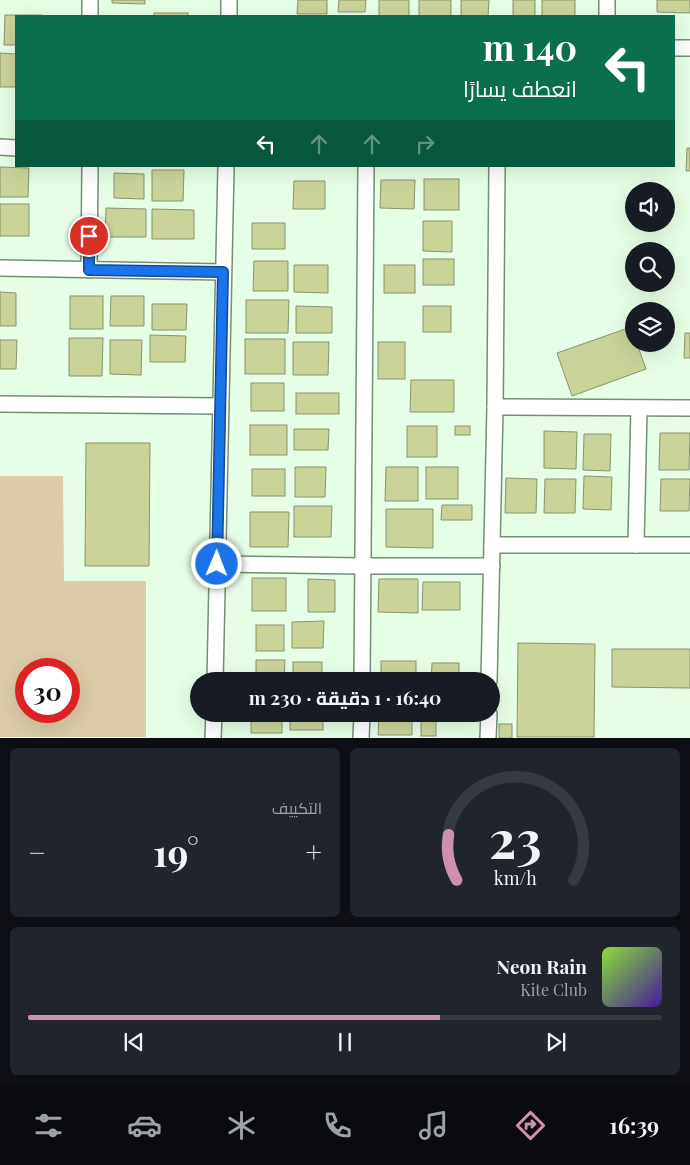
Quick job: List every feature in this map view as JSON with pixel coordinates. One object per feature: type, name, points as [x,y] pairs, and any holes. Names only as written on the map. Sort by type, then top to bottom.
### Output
[{"type":"street","points":[[90,0],[90,15]]},
{"type":"street","points":[[229,0],[229,15]]},
{"type":"street","points":[[607,0],[607,15]]},
{"type":"street","points":[[675,48],[690,48]]},
{"type":"street","points":[[0,147],[15,148]]},
{"type":"street","points":[[89,270],[90,167]]},
{"type":"street","points":[[214,672],[226,167]]},
{"type":"street","points":[[362,672],[366,167]]},
{"type":"street","points":[[489,672],[495,407],[497,167]]},
{"type":"street","points":[[0,268],[223,272]]},
{"type":"street","points":[[0,404],[220,406]]},
{"type":"street","points":[[495,407],[690,408]]},
{"type":"street","points":[[636,545],[638,408]]},
{"type":"street","points":[[492,545],[690,546]]},
{"type":"street","points":[[217,564],[492,566]]},
{"type":"street","points":[[213,738],[214,722]]},
{"type":"street","points":[[362,722],[362,738]]},
{"type":"street","points":[[488,722],[488,738]]},
{"type":"shaded area","points":[[0,476],[63,476],[64,581],[146,581],[146,737],[0,737]]},
{"type":"building","points":[[112,0],[145,0],[145,4],[112,3]]},
{"type":"building","points":[[298,0],[327,0],[327,14],[297,14]]},
{"type":"building","points":[[339,0],[366,0],[365,12],[338,12]]},
{"type":"building","points":[[379,0],[409,0],[409,15],[379,15]]},
{"type":"building","points":[[419,0],[451,0],[451,15],[419,15]]},
{"type":"building","points":[[461,0],[489,0],[488,15],[461,15]]},
{"type":"building","points":[[513,0],[535,0],[535,15],[513,15]]},
{"type":"building","points":[[542,0],[575,0],[575,15],[542,15]]},
{"type":"building","points":[[657,0],[690,0],[690,13],[657,12]]},
{"type":"building","points":[[154,13],[188,13],[188,15],[154,15]]},
{"type":"building","points":[[5,15],[15,15],[15,45],[4,45]]},
{"type":"building","points":[[0,53],[15,54],[15,87],[0,87]]},
{"type":"building","points":[[687,148],[690,148],[690,171],[686,171]]},
{"type":"building","points":[[0,167],[29,168],[28,197],[0,197]]},
{"type":"building","points":[[152,170],[184,170],[183,201],[152,201]]},
{"type":"building","points":[[114,173],[144,174],[144,199],[114,198]]},
{"type":"building","points":[[424,179],[459,179],[459,210],[424,210]]},
{"type":"building","points":[[381,180],[415,180],[414,209],[380,208]]},
{"type":"building","points":[[294,181],[325,181],[325,209],[293,209]]},
{"type":"building","points":[[0,204],[29,204],[29,236],[0,236]]},
{"type":"building","points":[[106,208],[146,209],[146,237],[105,237]]},
{"type":"building","points":[[152,209],[194,210],[194,239],[152,239]]},
{"type":"building","points":[[423,221],[452,221],[452,252],[423,251]]},
{"type":"building","points":[[252,223],[285,223],[285,249],[252,249]]},
{"type":"building","points":[[423,259],[454,259],[454,285],[423,285]]},
{"type":"building","points":[[254,261],[288,261],[288,291],[253,291]]},
{"type":"building","points":[[294,265],[328,265],[328,293],[294,292]]},
{"type":"building","points":[[384,265],[415,265],[415,293],[384,293]]},
{"type":"building","points":[[0,292],[16,293],[16,326],[0,326]]},
{"type":"building","points":[[70,296],[103,296],[103,329],[70,329]]},
{"type":"building","points":[[111,296],[144,296],[144,326],[110,326]]},
{"type":"building","points":[[246,300],[289,300],[288,333],[246,333]]},
{"type":"building","points":[[152,304],[187,304],[186,330],[152,330]]},
{"type":"building","points":[[296,306],[332,307],[332,333],[296,333]]},
{"type":"building","points":[[423,306],[451,306],[451,332],[423,332]]},
{"type":"building","points":[[625,329],[625,352],[640,352],[646,369],[572,396],[557,353]]},
{"type":"building","points":[[685,333],[690,333],[690,358],[684,358]]},
{"type":"building","points":[[150,335],[186,336],[185,362],[150,362]]},
{"type":"building","points":[[69,338],[103,338],[102,376],[69,376]]},
{"type":"building","points":[[245,339],[285,339],[285,374],[245,374]]},
{"type":"building","points":[[0,340],[17,340],[16,369],[0,369]]},
{"type":"building","points":[[110,340],[142,340],[141,375],[110,374]]},
{"type":"building","points":[[293,342],[329,342],[328,375],[293,375]]},
{"type":"building","points":[[378,342],[405,342],[405,379],[378,379]]},
{"type":"building","points":[[411,380],[454,380],[454,412],[410,412]]},
{"type":"building","points":[[251,383],[284,383],[284,411],[251,411]]},
{"type":"building","points":[[296,393],[339,393],[339,414],[296,414]]},
{"type":"building","points":[[250,425],[287,425],[287,455],[250,455]]},
{"type":"building","points":[[407,426],[437,426],[437,457],[407,457]]},
{"type":"building","points":[[455,426],[470,426],[470,435],[455,435]]},
{"type":"building","points":[[294,429],[329,429],[328,450],[294,450]]},
{"type":"building","points":[[544,431],[577,432],[576,469],[544,468]]},
{"type":"building","points":[[660,433],[690,433],[689,470],[659,470]]},
{"type":"building","points":[[584,434],[611,434],[610,471],[583,470]]},
{"type":"building","points":[[86,443],[150,443],[149,566],[85,566]]},
{"type":"building","points":[[295,467],[326,467],[325,497],[295,497]]},
{"type":"building","points":[[386,467],[418,467],[418,501],[385,501]]},
{"type":"building","points":[[426,467],[458,467],[458,499],[426,499]]},
{"type":"building","points":[[252,469],[285,469],[285,496],[252,496]]},
{"type":"building","points":[[584,476],[612,477],[611,510],[583,509]]},
{"type":"building","points":[[506,478],[537,479],[536,513],[505,513]]},
{"type":"building","points":[[545,479],[576,479],[575,513],[544,513]]},
{"type":"building","points":[[661,479],[690,479],[689,511],[660,511]]},
{"type":"building","points":[[442,505],[472,505],[472,520],[441,520]]},
{"type":"building","points":[[294,506],[332,506],[331,537],[294,537]]},
{"type":"building","points":[[386,509],[433,509],[433,548],[386,547]]},
{"type":"building","points":[[250,512],[289,512],[288,547],[250,547]]},
{"type":"building","points":[[252,578],[286,578],[286,611],[252,611]]},
{"type":"building","points":[[308,579],[335,580],[335,612],[308,612]]},
{"type":"building","points":[[379,579],[418,579],[418,613],[378,612]]},
{"type":"building","points":[[423,582],[460,582],[460,610],[422,610]]},
{"type":"building","points":[[324,621],[323,648],[292,648],[292,622]]},
{"type":"building","points":[[256,625],[284,625],[284,651],[256,651]]},
{"type":"building","points":[[518,643],[595,644],[594,737],[517,737]]},
{"type":"building","points":[[612,649],[690,649],[690,688],[612,687]]},
{"type":"building","points":[[256,660],[285,660],[284,672],[256,672]]},
{"type":"building","points":[[381,661],[416,661],[416,672],[381,672]]},
{"type":"building","points":[[293,662],[322,662],[322,672],[293,672]]},
{"type":"building","points":[[432,663],[459,663],[459,672],[432,672]]},
{"type":"building","points":[[251,722],[282,722],[282,733],[251,733]]},
{"type":"building","points":[[290,722],[323,722],[323,730],[290,730]]},
{"type":"building","points":[[379,722],[412,722],[412,735],[378,735]]},
{"type":"building","points":[[421,722],[436,722],[436,736],[421,736]]},
{"type":"building","points":[[499,724],[512,724],[512,738],[499,738]]},
{"type":"route","points":[[89,236],[89,270],[223,272],[217,564]]}]
